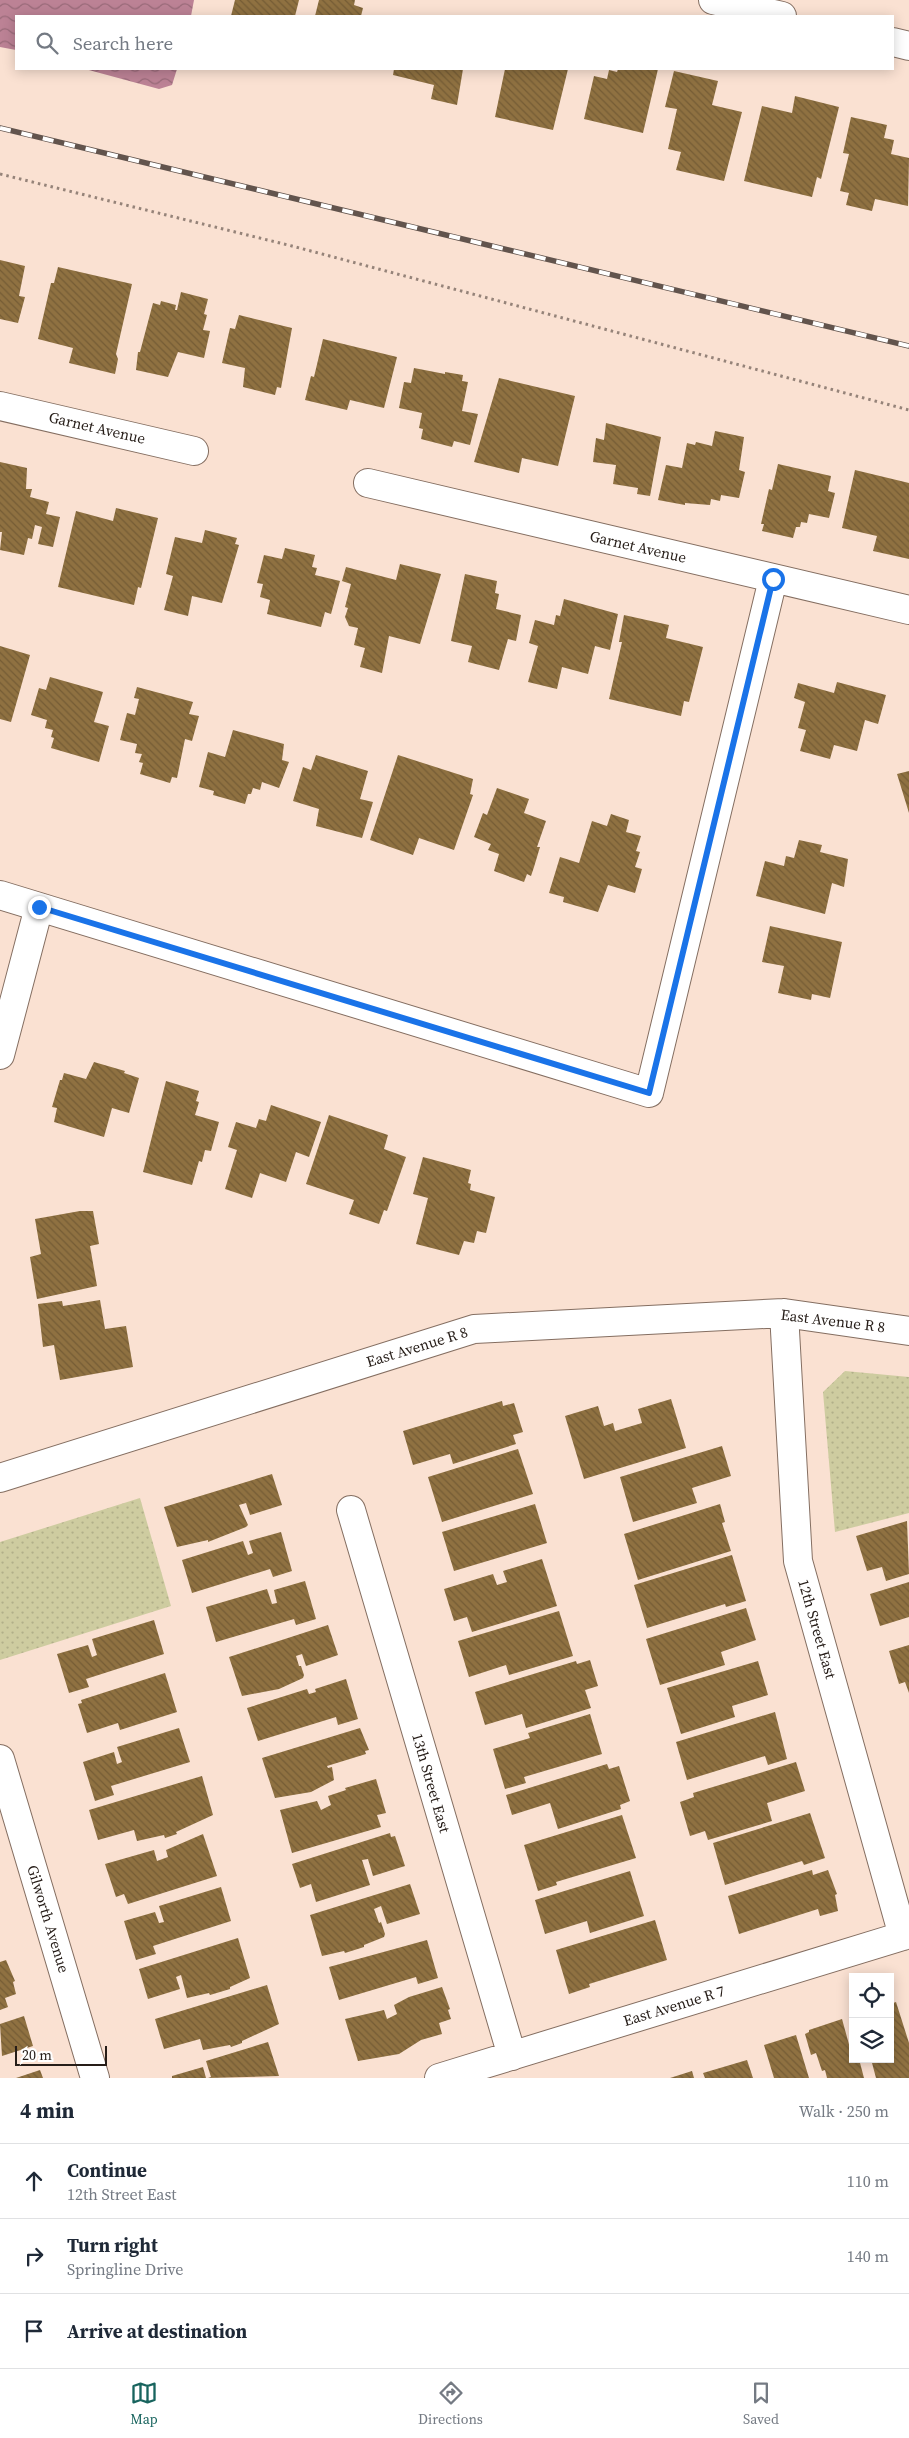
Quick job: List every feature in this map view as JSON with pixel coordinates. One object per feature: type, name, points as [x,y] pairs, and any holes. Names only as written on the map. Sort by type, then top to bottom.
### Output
[{"type":"street","points":[[713,0],[778,15]]},
{"type":"street","points":[[894,42],[909,46]]},
{"type":"street","name":"Garnet Avenue","points":[[0,406],[194,451]]},
{"type":"street","name":"Garnet Avenue","points":[[368,483],[909,610]]},
{"type":"street","points":[[0,895],[649,1093],[773,579]]},
{"type":"street","points":[[0,1055],[39,907]]},
{"type":"street","name":"East Avenue R 8","points":[[1,1472],[474,1329],[784,1313],[909,1331]]},
{"type":"street","name":"12th Street East","points":[[784,1313],[798,1561],[906,1935]]},
{"type":"street","name":"13th Street East","points":[[351,1510],[512,2056]]},
{"type":"street","name":"Gilworth Avenue","points":[[0,1760],[96,2078]]},
{"type":"street","name":"East Avenue R 7","points":[[439,2078],[906,1935]]},
{"type":"path","points":[[0,174],[292,246],[909,410]]},
{"type":"shaded area","points":[[845,1371],[909,1377],[909,1513],[835,1532],[823,1392]]},
{"type":"shaded area","points":[[140,1498],[171,1606],[0,1660],[0,1542]]},
{"type":"water","points":[[0,0],[194,0],[191,15],[15,15],[15,50],[0,47]]},
{"type":"water","points":[[89,70],[177,70],[172,85],[159,89]]},
{"type":"building","points":[[235,0],[299,0],[295,15],[231,15]]},
{"type":"building","points":[[319,0],[355,0],[354,5],[363,8],[361,15],[315,15]]},
{"type":"building","points":[[394,70],[463,70],[457,105],[431,99],[434,85],[393,75]]},
{"type":"building","points":[[505,70],[568,70],[553,130],[495,117]]},
{"type":"building","points":[[609,70],[617,72],[618,70],[658,70],[643,133],[584,119],[594,76],[607,79]]},
{"type":"building","points":[[674,71],[718,81],[712,105],[742,112],[724,181],[676,170],[681,152],[668,149],[677,109],[665,107]]},
{"type":"building","points":[[795,96],[839,107],[821,179],[817,177],[812,197],[744,181],[762,106],[792,113]]},
{"type":"building","points":[[851,117],[887,125],[884,138],[894,140],[891,154],[909,158],[908,206],[875,199],[872,211],[846,205],[849,193],[840,191],[849,154],[843,153]]},
{"type":"building","points":[[0,260],[25,266],[19,296],[25,297],[18,323],[0,319]]},
{"type":"building","points":[[58,267],[132,284],[116,354],[118,359],[115,374],[69,363],[73,348],[38,339],[51,283],[54,283]]},
{"type":"building","points":[[181,292],[208,299],[204,314],[207,315],[203,330],[210,331],[204,358],[178,352],[168,377],[136,370],[138,352],[140,352],[153,303],[160,305],[161,301],[176,305],[175,310],[177,310]]},
{"type":"building","points":[[239,315],[292,328],[281,388],[277,387],[275,395],[243,387],[245,368],[222,363],[230,328],[235,329]]},
{"type":"building","points":[[323,339],[397,357],[384,408],[350,400],[347,410],[305,400],[311,376],[314,377]]},
{"type":"building","points":[[414,368],[445,374],[445,372],[463,375],[462,381],[468,382],[462,411],[478,414],[470,445],[454,441],[452,447],[421,439],[423,429],[419,428],[422,413],[399,408],[404,382],[411,383]]},
{"type":"building","points":[[499,378],[575,396],[558,466],[522,458],[519,473],[474,462]]},
{"type":"building","points":[[606,423],[661,437],[650,496],[637,494],[638,488],[613,484],[616,465],[593,462],[596,438],[604,440]]},
{"type":"building","points":[[715,431],[744,437],[739,470],[745,472],[739,498],[721,495],[720,501],[711,499],[710,505],[685,503],[685,505],[658,500],[666,465],[682,468],[687,443],[695,445],[696,442],[712,446]]},
{"type":"building","points":[[0,462],[27,468],[26,489],[32,489],[30,497],[49,502],[46,514],[60,517],[53,547],[38,544],[42,527],[35,525],[32,539],[28,538],[24,555],[0,550],[2,532],[0,532]]},
{"type":"building","points":[[778,464],[831,476],[828,491],[835,493],[829,518],[809,514],[807,523],[801,522],[800,527],[796,527],[793,538],[762,531],[764,524],[761,524],[769,489],[772,490]]},
{"type":"building","points":[[855,470],[909,483],[909,559],[873,551],[877,536],[842,528]]},
{"type":"building","points":[[116,508],[158,518],[141,588],[138,587],[134,605],[58,587],[76,511],[113,521]]},
{"type":"building","points":[[205,530],[237,538],[235,544],[239,545],[222,603],[192,596],[188,616],[164,610],[173,576],[166,574],[175,537],[202,543]]},
{"type":"building","points":[[285,548],[315,555],[312,567],[317,568],[315,575],[340,581],[331,614],[325,612],[321,627],[267,614],[270,600],[260,597],[263,584],[257,583],[264,555],[282,559]]},
{"type":"building","points":[[400,564],[441,574],[420,644],[389,636],[382,673],[360,667],[365,648],[354,645],[358,628],[349,626],[345,617],[348,608],[345,607],[351,584],[342,581],[346,567],[396,580]]},
{"type":"building","points":[[465,574],[497,581],[495,593],[499,594],[496,609],[521,615],[516,641],[508,639],[499,670],[468,662],[472,646],[451,641]]},
{"type":"building","points":[[564,599],[618,614],[610,650],[595,646],[588,674],[562,667],[557,689],[528,682],[538,646],[529,643],[535,620],[554,625],[556,615],[560,616]]},
{"type":"building","points":[[624,615],[669,625],[666,638],[703,647],[689,702],[684,701],[681,716],[609,699],[622,642],[619,642]]},
{"type":"building","points":[[0,646],[30,655],[11,722],[0,719]]},
{"type":"building","points":[[50,677],[103,692],[94,722],[109,726],[99,762],[51,748],[54,738],[51,737],[53,730],[45,728],[47,720],[31,715],[39,688],[46,690]]},
{"type":"building","points":[[837,682],[886,695],[878,724],[865,720],[857,751],[834,745],[830,759],[800,751],[806,730],[798,728],[805,702],[794,698],[798,683],[834,693]]},
{"type":"building","points":[[137,687],[193,702],[189,714],[199,716],[192,741],[185,739],[177,778],[172,777],[170,783],[140,774],[143,763],[139,762],[142,754],[135,753],[137,744],[120,740],[127,713],[135,715],[139,699],[134,698]]},
{"type":"building","points":[[233,730],[284,744],[282,760],[289,762],[279,788],[262,782],[260,790],[253,788],[251,794],[248,794],[245,804],[213,795],[214,791],[199,787],[208,752],[225,757]]},
{"type":"building","points":[[316,755],[368,771],[360,799],[373,802],[362,838],[316,826],[319,809],[293,801],[303,767],[311,770]]},
{"type":"building","points":[[398,755],[473,779],[470,794],[473,795],[454,850],[419,838],[413,855],[370,840]]},
{"type":"building","points":[[909,771],[909,813],[897,774]]},
{"type":"building","points":[[497,788],[529,799],[524,813],[546,821],[537,847],[540,847],[531,876],[527,874],[524,882],[494,871],[499,854],[488,850],[491,844],[474,837],[483,813],[487,815]]},
{"type":"building","points":[[611,814],[629,820],[626,832],[641,836],[636,851],[640,852],[635,867],[642,869],[635,893],[608,885],[598,912],[563,902],[564,897],[549,893],[560,857],[579,863],[592,821],[607,826]]},
{"type":"building","points":[[799,840],[822,845],[820,852],[848,859],[844,887],[832,883],[825,914],[756,896],[765,861],[784,866],[786,856],[794,858]]},
{"type":"building","points":[[770,926],[842,942],[830,998],[812,994],[811,1000],[778,993],[784,966],[762,962]]},
{"type":"building","points":[[94,1062],[125,1071],[124,1073],[139,1078],[129,1113],[112,1108],[104,1137],[54,1122],[57,1108],[52,1107],[64,1073],[86,1079]]},
{"type":"building","points":[[166,1081],[199,1091],[196,1101],[199,1102],[195,1115],[219,1122],[211,1151],[205,1150],[202,1162],[199,1161],[192,1185],[143,1172]]},
{"type":"building","points":[[271,1105],[321,1122],[309,1157],[296,1152],[286,1182],[260,1173],[252,1198],[225,1189],[237,1150],[228,1147],[236,1122],[256,1128],[259,1119],[266,1121]]},
{"type":"building","points":[[329,1115],[388,1135],[384,1149],[406,1157],[387,1211],[384,1210],[379,1224],[349,1214],[354,1200],[306,1184]]},
{"type":"building","points":[[423,1157],[471,1170],[468,1183],[471,1184],[470,1190],[495,1197],[486,1233],[477,1231],[474,1243],[464,1241],[459,1255],[416,1244],[428,1198],[413,1194]]},
{"type":"building","points":[[80,1211],[93,1211],[99,1244],[90,1246],[97,1286],[37,1299],[30,1257],[41,1254],[35,1219]]},
{"type":"building","points":[[100,1300],[105,1329],[126,1326],[133,1367],[60,1380],[54,1345],[43,1347],[38,1304],[62,1301],[63,1306]]},
{"type":"building","points":[[671,1399],[686,1448],[584,1479],[565,1416],[598,1406],[604,1426],[613,1423],[615,1431],[642,1423],[638,1409]]},
{"type":"building","points":[[502,1401],[503,1406],[514,1403],[523,1432],[513,1435],[516,1444],[453,1464],[450,1454],[413,1465],[403,1431]]},
{"type":"building","points":[[722,1446],[731,1476],[692,1488],[697,1503],[633,1522],[620,1477]]},
{"type":"building","points":[[518,1449],[533,1494],[442,1522],[428,1477]]},
{"type":"building","points":[[272,1474],[282,1505],[250,1515],[246,1503],[239,1505],[248,1525],[246,1527],[208,1542],[208,1540],[177,1547],[164,1507]]},
{"type":"building","points":[[535,1504],[547,1543],[454,1571],[442,1532]]},
{"type":"building","points":[[720,1504],[725,1522],[722,1523],[731,1551],[638,1580],[624,1534]]},
{"type":"building","points":[[907,1521],[909,1574],[886,1581],[882,1567],[867,1571],[856,1536]]},
{"type":"building","points":[[281,1532],[292,1571],[273,1577],[270,1569],[192,1593],[182,1560],[243,1541],[248,1555],[253,1553],[249,1541]]},
{"type":"building","points":[[732,1555],[746,1601],[726,1607],[725,1604],[647,1628],[634,1585]]},
{"type":"building","points":[[542,1559],[557,1606],[472,1632],[467,1617],[454,1621],[444,1589],[493,1574],[497,1585],[507,1582],[503,1571]]},
{"type":"building","points":[[305,1581],[316,1619],[296,1625],[294,1619],[216,1642],[206,1607],[267,1589],[272,1604],[277,1603],[274,1590]]},
{"type":"building","points":[[909,1582],[909,1617],[880,1626],[870,1594]]},
{"type":"building","points":[[746,1608],[756,1640],[721,1652],[725,1665],[660,1685],[646,1639]]},
{"type":"building","points":[[559,1611],[573,1656],[509,1675],[506,1665],[469,1677],[458,1641]]},
{"type":"building","points":[[154,1620],[164,1654],[86,1679],[89,1687],[69,1693],[57,1654],[88,1645],[92,1657],[97,1655],[92,1639]]},
{"type":"building","points":[[328,1625],[338,1655],[306,1666],[302,1654],[296,1656],[304,1675],[303,1678],[279,1689],[242,1696],[229,1657]]},
{"type":"building","points":[[909,1645],[909,1693],[905,1682],[899,1684],[889,1651]]},
{"type":"building","points":[[590,1660],[598,1686],[585,1690],[591,1708],[526,1728],[522,1714],[485,1725],[475,1692],[576,1661],[577,1664]]},
{"type":"building","points":[[758,1661],[768,1695],[732,1706],[735,1717],[681,1734],[667,1688]]},
{"type":"building","points":[[165,1673],[177,1712],[120,1730],[118,1723],[87,1733],[78,1704],[82,1703],[81,1700]]},
{"type":"building","points":[[346,1679],[358,1719],[338,1725],[336,1717],[258,1741],[247,1708],[307,1689],[309,1694],[316,1692],[315,1689]]},
{"type":"building","points":[[775,1712],[787,1759],[768,1765],[765,1756],[687,1780],[676,1742]]},
{"type":"building","points":[[590,1714],[602,1754],[524,1777],[526,1783],[505,1789],[493,1749],[530,1738],[528,1733]]},
{"type":"building","points":[[179,1728],[190,1762],[111,1786],[114,1795],[95,1801],[83,1762],[114,1752],[117,1764],[122,1762],[117,1747]]},
{"type":"building","points":[[360,1728],[369,1750],[365,1751],[366,1754],[327,1766],[328,1768],[332,1767],[334,1780],[311,1792],[275,1798],[262,1758]]},
{"type":"building","points":[[796,1762],[805,1791],[767,1803],[772,1821],[708,1840],[705,1831],[690,1836],[680,1802],[694,1797],[693,1793]]},
{"type":"building","points":[[607,1764],[609,1769],[619,1766],[630,1801],[620,1805],[621,1809],[558,1829],[550,1803],[512,1815],[506,1795]]},
{"type":"building","points":[[202,1776],[213,1815],[176,1832],[177,1834],[165,1838],[164,1835],[137,1841],[134,1830],[98,1840],[89,1810]]},
{"type":"building","points":[[376,1779],[386,1813],[377,1815],[381,1827],[292,1853],[280,1810],[317,1801],[321,1810],[331,1805],[328,1796],[346,1790],[345,1788]]},
{"type":"building","points":[[810,1813],[825,1858],[804,1865],[802,1861],[725,1885],[713,1843]]},
{"type":"building","points":[[622,1815],[636,1858],[556,1882],[557,1885],[538,1891],[524,1845]]},
{"type":"building","points":[[390,1833],[391,1837],[395,1836],[405,1866],[373,1876],[368,1859],[362,1860],[370,1885],[316,1902],[311,1884],[300,1888],[292,1864]]},
{"type":"building","points":[[203,1834],[217,1876],[128,1904],[124,1894],[116,1897],[105,1864],[154,1850],[157,1861],[168,1857],[166,1850]]},
{"type":"building","points":[[812,1870],[813,1875],[828,1870],[837,1894],[835,1895],[838,1911],[820,1916],[818,1909],[739,1934],[728,1896]]},
{"type":"building","points":[[630,1871],[644,1916],[590,1933],[587,1921],[545,1934],[535,1900]]},
{"type":"building","points":[[410,1884],[420,1914],[387,1924],[381,1906],[374,1909],[379,1923],[381,1922],[385,1934],[384,1937],[364,1945],[364,1947],[345,1953],[344,1951],[322,1956],[310,1915]]},
{"type":"building","points":[[221,1887],[231,1921],[153,1946],[156,1954],[136,1960],[124,1921],[155,1912],[159,1923],[164,1922],[159,1906]]},
{"type":"building","points":[[655,1920],[667,1960],[589,1984],[590,1987],[569,1994],[556,1950]]},
{"type":"building","points":[[238,1938],[250,1978],[230,1987],[230,1989],[210,1995],[209,1993],[187,1998],[181,1975],[176,1977],[180,1989],[148,1999],[139,1969]]},
{"type":"building","points":[[427,1940],[438,1978],[418,1984],[416,1977],[339,2000],[329,1967]]},
{"type":"building","points":[[6,1960],[15,1981],[13,1982],[16,1994],[5,1998],[8,2007],[0,2010],[0,1962]]},
{"type":"building","points":[[267,1985],[279,2024],[231,2047],[230,2045],[203,2050],[200,2039],[164,2049],[155,2019]]},
{"type":"building","points":[[442,1987],[450,2009],[448,2010],[451,2019],[439,2023],[442,2034],[421,2040],[399,2054],[358,2061],[345,2019],[384,2010],[387,2019],[397,2014],[394,2005],[409,1997]]},
{"type":"building","points":[[896,2002],[909,2043],[909,2078],[876,2078],[872,2063],[894,2063],[894,2003]]},
{"type":"building","points":[[24,2016],[33,2046],[2,2056],[0,2024]]},
{"type":"building","points":[[842,2019],[849,2044],[849,2063],[860,2063],[864,2078],[827,2078],[825,2070],[822,2071],[816,2053],[811,2055],[805,2034],[809,2030]]},
{"type":"building","points":[[796,2035],[809,2078],[774,2078],[764,2045]]},
{"type":"building","points":[[268,2042],[279,2076],[208,2078],[211,2077],[206,2061]]},
{"type":"building","points":[[747,2060],[753,2078],[705,2078],[703,2073]]},
{"type":"building","points":[[203,2067],[206,2078],[172,2078],[172,2076]]},
{"type":"building","points":[[40,2070],[43,2078],[16,2078]]},
{"type":"building","points":[[692,2071],[694,2078],[670,2078]]},
{"type":"railway","points":[[0,128],[909,346]]},
{"type":"route","points":[[39,907],[649,1093],[773,579]]}]
